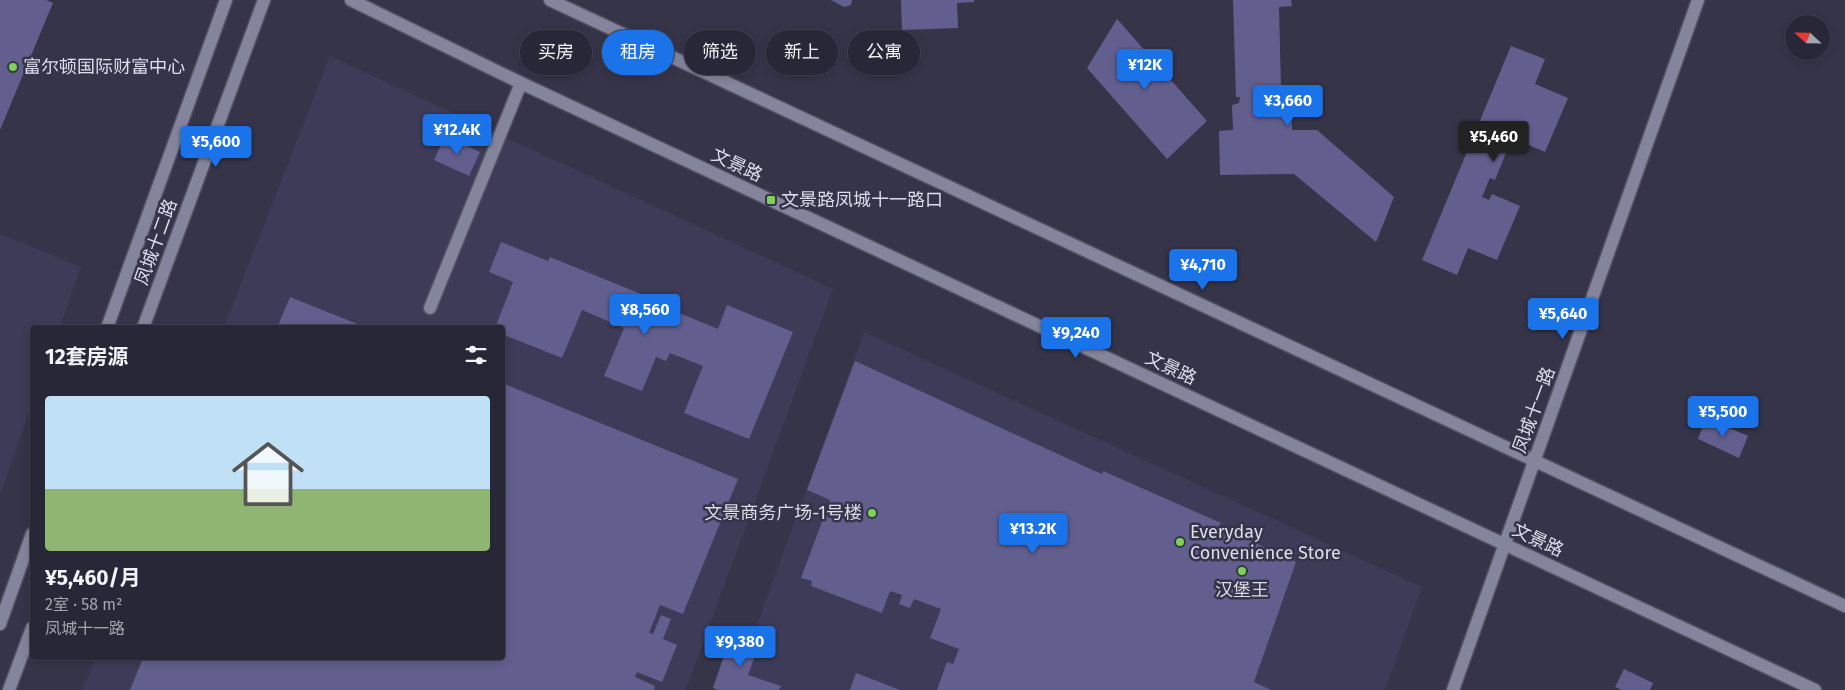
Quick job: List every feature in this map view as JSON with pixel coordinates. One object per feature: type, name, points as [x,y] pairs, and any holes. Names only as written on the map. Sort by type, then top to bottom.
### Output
[{"type":"main road","name":"凤城十二路","points":[[108,325],[226,0]]},
{"type":"main road","name":"凤城十二路","points":[[144,325],[264,0]]},
{"type":"main road","name":"文景路","points":[[351,0],[521,83],[1815,690]]},
{"type":"main road","points":[[550,0],[1845,606]]},
{"type":"main road","name":"凤城十一路","points":[[1453,690],[1698,0]]},
{"type":"main road","points":[[430,308],[521,83]]},
{"type":"main road","points":[[0,624],[30,540]]},
{"type":"main road","points":[[10,690],[30,634]]},
{"type":"shaded area","points":[[330,56],[833,289],[686,690],[82,690],[94,660],[505,660],[505,325],[225,325]]},
{"type":"shaded area","points":[[0,234],[81,267],[61,325],[30,325],[30,410],[0,495]]},
{"type":"shaded area","points":[[864,332],[1422,587],[1385,690],[733,690]]},
{"type":"building","name":"富尔顿国际财富中心","points":[[0,0],[46,0],[53,3],[0,130]]},
{"type":"building","points":[[831,0],[852,0],[851,5],[844,7]]},
{"type":"building","points":[[901,0],[974,0],[974,2],[957,3],[958,28],[902,30]]},
{"type":"building","points":[[1233,0],[1291,0],[1292,6],[1279,7],[1281,88],[1291,89],[1292,130],[1317,130],[1394,197],[1376,242],[1294,174],[1220,175],[1219,131],[1233,130],[1232,105],[1239,103],[1240,97],[1236,97]]},
{"type":"building","points":[[1117,19],[1207,121],[1167,159],[1087,68]]},
{"type":"building","points":[[1511,46],[1545,59],[1535,84],[1568,98],[1545,152],[1512,138],[1495,180],[1490,178],[1482,197],[1489,200],[1492,194],[1520,206],[1497,260],[1468,248],[1457,275],[1422,260]]},
{"type":"building","points":[[445,136],[480,152],[469,176],[434,160]]},
{"type":"building","points":[[501,242],[548,261],[550,257],[673,307],[672,310],[718,329],[727,305],[793,332],[749,439],[684,413],[703,366],[670,353],[666,361],[656,357],[642,391],[604,376],[624,328],[582,310],[562,358],[505,335],[505,325],[496,325],[513,282],[489,272]]},
{"type":"building","points":[[290,297],[360,325],[278,325]]},
{"type":"building","points":[[855,361],[1097,472],[1102,474],[1103,471],[1221,523],[1219,526],[1296,562],[1254,682],[1271,690],[937,690],[947,662],[953,664],[959,649],[930,638],[941,609],[914,599],[910,608],[899,604],[902,595],[890,591],[882,613],[811,586],[812,581],[801,578],[830,500],[807,490]]},
{"type":"building","points":[[505,384],[738,479],[683,614],[660,605],[649,633],[653,634],[661,615],[671,619],[663,639],[677,645],[662,682],[637,672],[635,677],[655,686],[654,690],[130,690],[142,660],[505,660]]},
{"type":"building","points":[[1706,418],[1748,436],[1739,458],[1698,439]]},
{"type":"building","points":[[731,635],[759,644],[748,675],[781,686],[779,690],[718,690],[713,688]]},
{"type":"building","points":[[1624,669],[1653,683],[1650,690],[1622,690],[1615,687]]},
{"type":"building","points":[[856,673],[900,690],[850,690]]},
{"type":"place","name":"富尔顿国际财富中心","points":[[13,67]]},
{"type":"place","name":"文景路凤城十一路口","points":[[771,200]]},
{"type":"place","name":"文景商务广场-1号楼","points":[[872,513]]},
{"type":"place","name":"Everyday Convenience Store","points":[[1180,542]]},
{"type":"place","name":"汉堡王","points":[[1242,571]]}]
